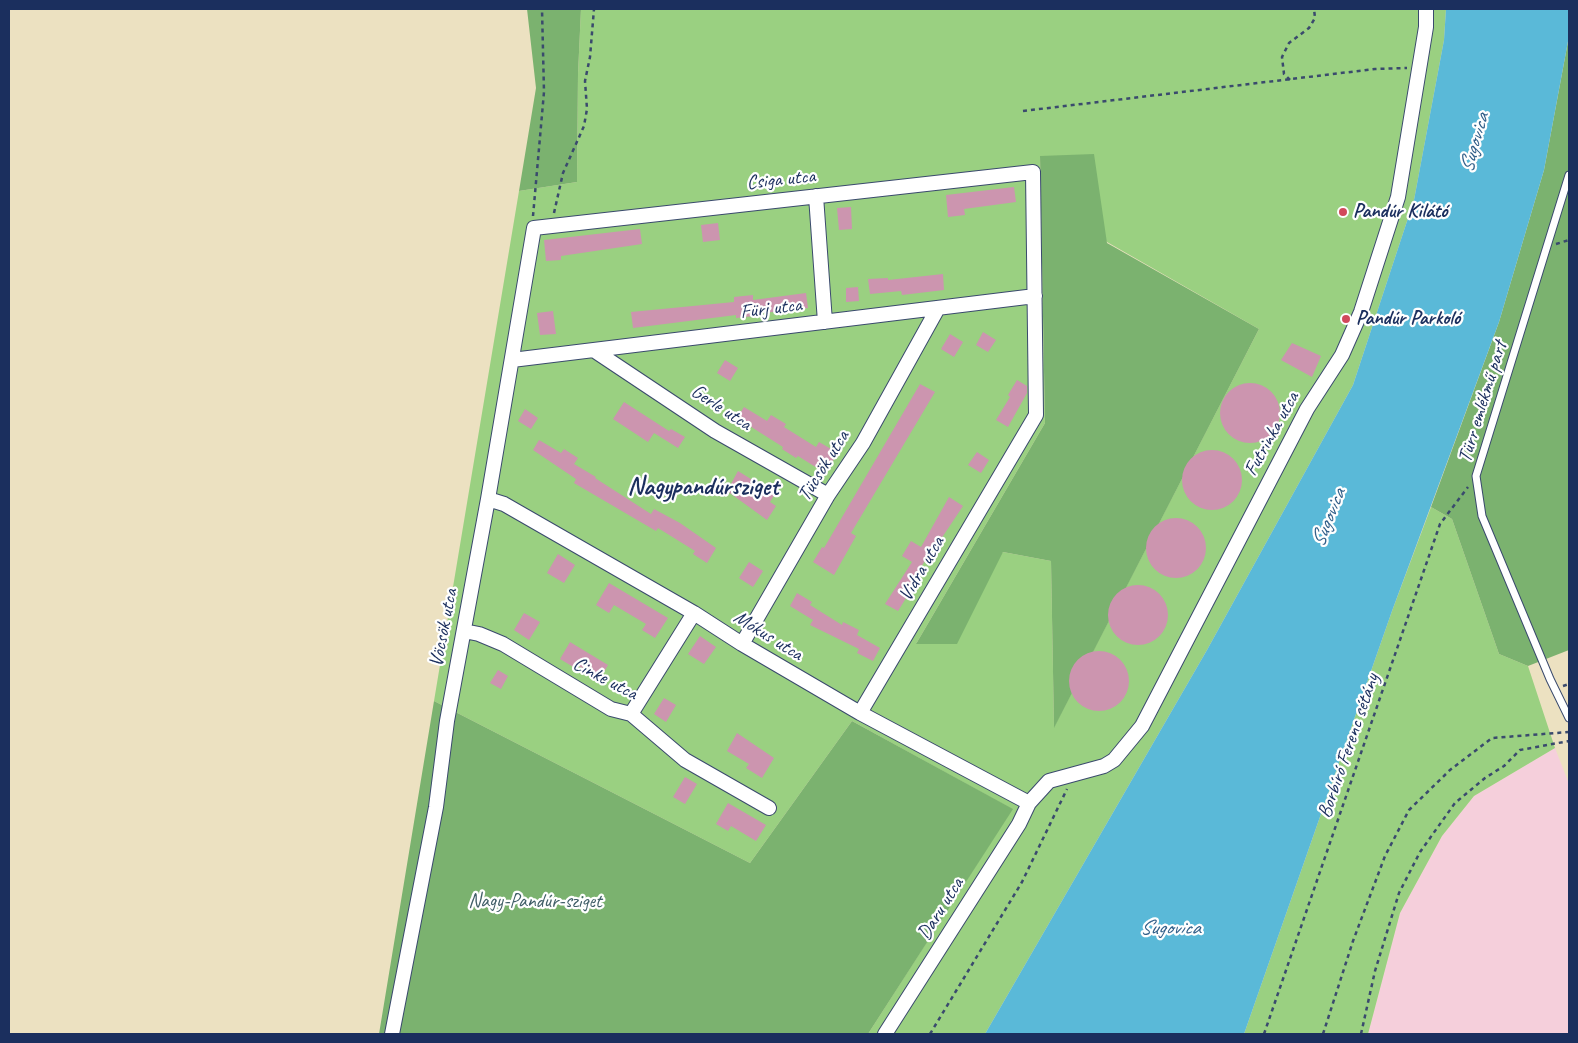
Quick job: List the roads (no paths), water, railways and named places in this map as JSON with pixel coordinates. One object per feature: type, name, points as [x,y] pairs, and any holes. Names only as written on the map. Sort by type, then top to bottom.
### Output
[{"type":"street","name":"Futrinka utca","points":[[1029,803],[1048,781],[1109,763],[1126,747],[1142,726],[1307,409],[1342,355],[1361,312],[1398,197],[1426,27],[1426,9]]},
{"type":"street","name":"Csiga utca","points":[[534,228],[1033,172]]},
{"type":"street","name":"Vidra utca","points":[[860,714],[1036,415],[1033,172]]},
{"type":"street","points":[[816,196],[825,322]]},
{"type":"street","name":"Vöcsök utca","points":[[392,1034],[436,807],[446,721],[488,499],[534,228]]},
{"type":"street","name":"Fürj utca","points":[[512,360],[1034,296]]},
{"type":"street","name":"Tücsök utca","points":[[742,644],[828,496],[862,443],[938,308]]},
{"type":"street","name":"Gerle utca","points":[[595,351],[715,431],[828,496]]},
{"type":"street","name":"Mókus utca","points":[[488,499],[504,504],[694,613],[742,644],[860,714],[1029,803]]},
{"type":"street","points":[[632,714],[694,613]]},
{"type":"street","name":"Cinke utca","points":[[464,631],[479,634],[503,644],[611,708],[632,714],[685,760],[770,808]]},
{"type":"street","name":"Daru utca","points":[[885,1034],[1009,839],[1029,803]]},
{"type":"lane","name":"Türr emlékmű part","points":[[1569,175],[1476,476],[1482,516],[1550,679],[1569,718]]},
{"type":"water","name":"Sugovica","points":[[1446,9],[1569,9],[1569,36],[1544,170],[1499,322],[1392,611],[1244,1034],[985,1034],[1207,650],[1353,385],[1414,200],[1444,40]]},
{"type":"place","name":"Pandúr Kilátó","points":[[1343,212]]},
{"type":"place","name":"Pandúr Parkoló","points":[[1346,319]]},
{"type":"district","name":"Nagypandúrsziget","points":[[703,487]]},
{"type":"park label","name":"Nagy-Pandúr-sziget","points":[[535,902]]}]
